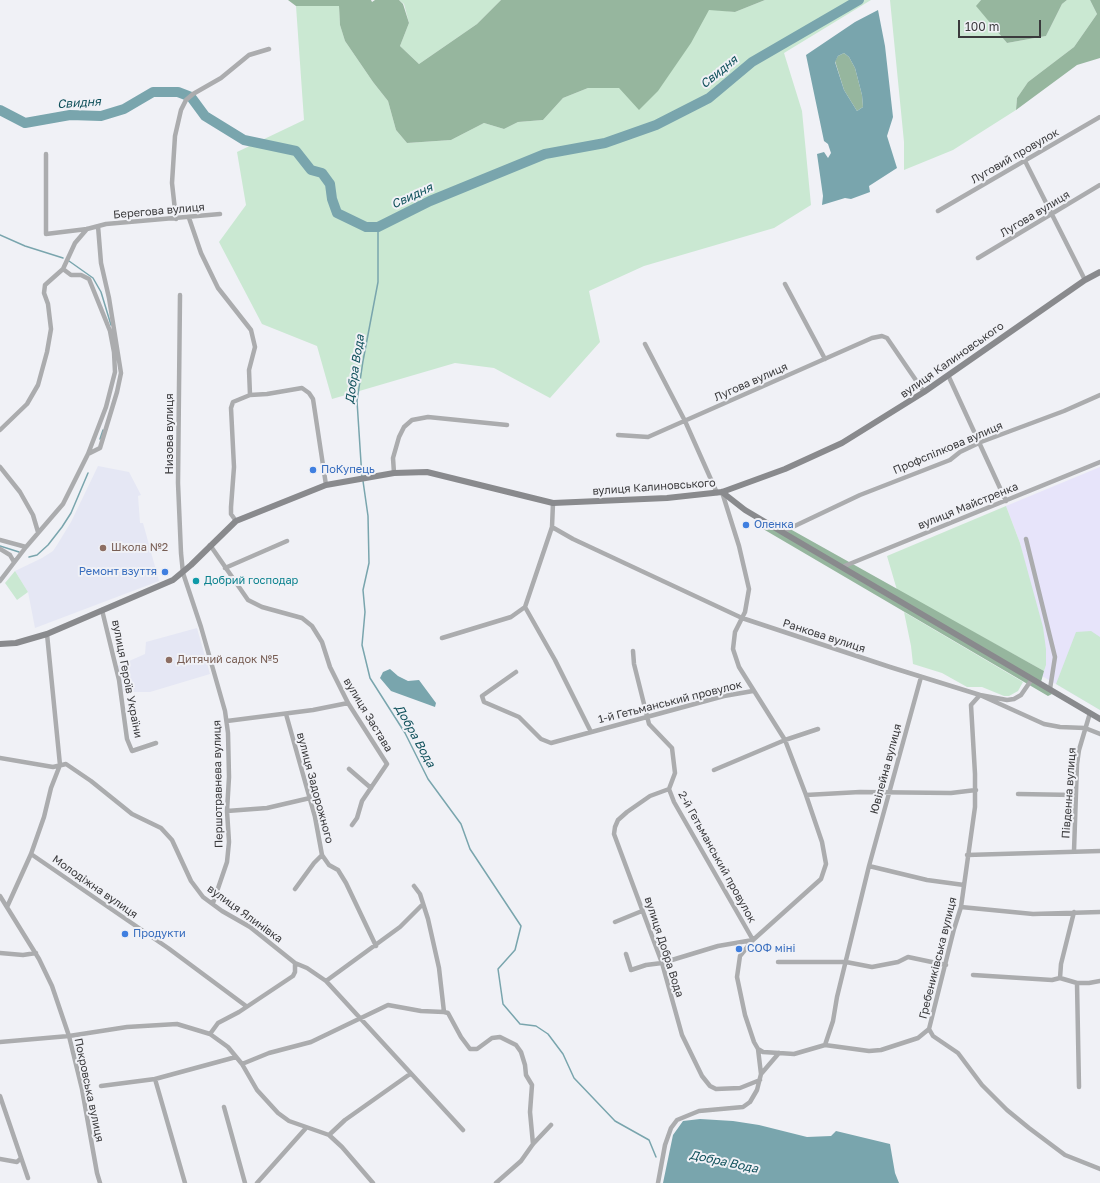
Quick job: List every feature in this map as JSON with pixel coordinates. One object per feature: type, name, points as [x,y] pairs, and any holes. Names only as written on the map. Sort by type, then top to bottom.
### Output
[{"type":"main road","name":"вулиця Калиновського","points":[[353,481],[394,473],[427,472],[553,503],[612,502],[720,493],[786,469],[842,443],[924,392],[1085,280],[1100,272]]},
{"type":"main road","name":"вулиця Героїв України","points":[[0,644],[16,643],[47,634],[173,580],[183,573],[236,521],[326,485],[353,481]]},
{"type":"main road","points":[[720,493],[782,532],[1100,719]]},
{"type":"street","points":[[176,219],[172,183],[175,136],[181,110],[186,100],[193,94],[221,78],[249,55],[269,49]]},
{"type":"street","name":"Луговий провулок","points":[[938,211],[1100,117]]},
{"type":"street","name":"Берегова вулиця","points":[[46,154],[46,234],[87,229],[98,226],[220,214]]},
{"type":"street","points":[[1025,161],[1085,280]]},
{"type":"street","name":"Лугова вулиця","points":[[978,258],[1100,185]]},
{"type":"street","points":[[189,218],[201,253],[218,288],[229,304],[251,330],[255,347],[248,370],[250,395]]},
{"type":"street","name":"Берегова вулиця","points":[[88,454],[100,448],[118,392],[121,373],[110,298],[101,263],[98,226]]},
{"type":"street","points":[[0,430],[27,404],[38,385],[47,352],[51,329],[48,304],[44,294],[45,285],[63,269],[75,242],[87,229]]},
{"type":"street","name":"Берегова вулиця","points":[[0,581],[38,532],[63,504],[88,454],[106,407],[115,372],[114,352],[102,308],[89,279],[81,275],[71,275],[63,269]]},
{"type":"street","points":[[785,284],[825,359]]},
{"type":"street","name":"Низова вулиця","points":[[180,295],[178,483],[183,573]]},
{"type":"street","name":"Лугова вулиця","points":[[618,435],[648,437],[825,359],[882,336],[887,338],[924,392]]},
{"type":"street","points":[[645,344],[720,493],[739,546],[749,589],[745,612],[735,632],[733,649],[739,667],[785,740],[822,842],[826,864],[821,879],[753,940],[740,956],[737,977],[746,1021],[758,1049],[760,1077],[757,1090],[750,1102],[743,1107],[699,1111],[677,1120],[671,1128],[665,1145],[658,1183]]},
{"type":"street","points":[[114,352],[118,346]]},
{"type":"street","points":[[948,375],[981,442],[1006,501]]},
{"type":"street","points":[[236,521],[231,514],[234,467],[230,408],[233,402],[250,395],[267,394],[302,388],[309,393],[313,399],[326,485]]},
{"type":"street","name":"Профспілкова вулиця","points":[[782,532],[860,495],[950,460],[960,452],[981,442],[1064,412],[1100,395]]},
{"type":"street","points":[[394,473],[393,458],[399,436],[404,427],[412,420],[428,417],[507,425]]},
{"type":"street","name":"вулиця Майстренка","points":[[842,567],[1100,462]]},
{"type":"street","points":[[0,467],[20,492],[33,515],[38,532]]},
{"type":"street","points":[[442,638],[512,617],[525,607],[552,527],[553,503]]},
{"type":"street","name":"Ранкова вулиця","points":[[552,527],[573,540],[742,618],[980,695],[1044,724],[1060,727],[1085,728],[1100,734]]},
{"type":"street","points":[[1026,539],[1055,657],[1050,689]]},
{"type":"street","points":[[0,540],[26,547]]},
{"type":"street","points":[[226,568],[288,541]]},
{"type":"street","name":"вулиця Застава","points":[[210,545],[248,600],[262,607],[302,618],[312,626],[322,642],[330,667],[348,703],[387,764],[371,788]]},
{"type":"street","points":[[0,549],[10,555],[14,562]]},
{"type":"street","name":"Першотравнева вулиця","points":[[183,573],[201,627],[227,721],[229,777],[227,811],[229,842],[227,862],[213,903]]},
{"type":"street","name":"1-й Гетьманський провулок","points":[[525,607],[555,660],[592,732]]},
{"type":"street","name":"вулиця Героїв України","points":[[102,610],[119,680],[127,739],[132,751],[156,743]]},
{"type":"street","points":[[7,907],[30,854],[60,765],[47,634]]},
{"type":"street","name":"2-й Гетьманський провулок","points":[[633,651],[634,664],[649,724],[672,748],[675,773],[669,789],[674,802],[753,940]]},
{"type":"street","name":"1-й Гетьманський провулок","points":[[516,672],[482,696],[484,702],[519,717],[546,742],[557,742],[647,716],[724,696],[753,691]]},
{"type":"street","name":"Ювілейна вулиця","points":[[825,1045],[833,1021],[837,997],[888,792],[921,677]]},
{"type":"street","points":[[980,695],[1007,700],[1014,699],[1021,695],[1032,679]]},
{"type":"street","name":"Гребениківська вулиця","points":[[929,1029],[954,928],[961,907],[976,790],[971,705],[973,700],[980,695]]},
{"type":"street","points":[[227,721],[335,707],[348,703]]},
{"type":"street","name":"Південна вулиця","points":[[1074,851],[1075,795],[1079,750],[1090,713]]},
{"type":"street","name":"вулиця Задорожного","points":[[286,714],[310,798],[322,846],[322,855],[329,865],[338,870],[346,883],[376,946]]},
{"type":"street","points":[[714,770],[785,740],[818,729]]},
{"type":"street","name":"вулиця Ялинівка","points":[[0,758],[53,767],[66,764],[91,781],[132,814],[161,828],[172,840],[191,881],[203,897],[222,911],[250,927],[295,963],[307,968],[326,981],[410,1074],[464,1130]]},
{"type":"street","points":[[349,769],[371,788],[362,801],[357,818],[352,825]]},
{"type":"street","name":"вулиця Добра Вода","points":[[669,789],[650,796],[627,812],[618,820],[614,834],[662,963],[682,1035],[702,1076],[710,1086],[716,1089],[740,1088],[760,1077]]},
{"type":"street","points":[[806,795],[888,792],[951,793],[976,790]]},
{"type":"street","points":[[1018,794],[1075,795]]},
{"type":"street","points":[[227,811],[267,808],[310,798]]},
{"type":"street","name":"Південна вулиця","points":[[967,855],[1100,851]]},
{"type":"street","name":"Молодіжна вулиця","points":[[30,854],[168,948],[246,1006]]},
{"type":"street","points":[[295,889],[314,863],[322,855]]},
{"type":"street","points":[[869,866],[927,880],[964,885]]},
{"type":"street","points":[[414,886],[424,904],[439,968],[444,1012]]},
{"type":"street","name":"Покровська вулиця","points":[[0,896],[36,953],[52,986],[69,1036],[82,1089],[100,1183]]},
{"type":"street","points":[[326,981],[376,946],[400,927],[424,904]]},
{"type":"street","points":[[961,907],[1025,914],[1100,912]]},
{"type":"street","points":[[615,922],[642,910]]},
{"type":"street","points":[[1060,978],[1061,964],[1074,912]]},
{"type":"street","points":[[626,954],[631,970],[646,965],[662,963],[718,946],[753,940]]},
{"type":"street","points":[[0,953],[23,955],[36,953]]},
{"type":"street","points":[[778,962],[846,962],[872,967],[898,962],[908,957],[946,965]]},
{"type":"street","points":[[210,1034],[218,1023],[239,1012],[293,976],[295,972],[295,963]]},
{"type":"street","points":[[973,975],[1052,980],[1060,978],[1077,983],[1100,981]]},
{"type":"street","points":[[1077,983],[1079,1087]]},
{"type":"street","points":[[242,1064],[269,1053],[311,1042],[388,1005],[421,1011],[448,1013],[470,1050],[477,1049],[492,1038],[500,1037],[519,1048],[523,1056],[526,1075],[532,1084],[530,1112],[533,1144]]},
{"type":"street","points":[[0,1042],[69,1036],[127,1027],[177,1024],[210,1034],[228,1047],[242,1064],[257,1090],[278,1113],[289,1121],[329,1136],[342,1148],[373,1183]]},
{"type":"street","points":[[758,1049],[763,1052],[794,1054],[825,1045],[869,1051],[881,1050],[918,1038],[929,1029],[933,1036],[958,1053],[982,1085],[1007,1110],[1065,1155],[1100,1169]]},
{"type":"street","points":[[760,1077],[779,1053]]},
{"type":"street","points":[[101,1086],[156,1079],[236,1057]]},
{"type":"street","points":[[329,1136],[346,1120],[410,1074]]},
{"type":"street","points":[[156,1079],[185,1183]]},
{"type":"street","points":[[0,1096],[28,1178]]},
{"type":"street","points":[[224,1107],[245,1183]]},
{"type":"street","points":[[496,1183],[520,1161],[533,1144],[551,1125]]},
{"type":"street","points":[[257,1183],[306,1128]]},
{"type":"street","points":[[0,1159],[18,1162],[22,1158]]},
{"type":"shaded area","name":"Школа №2","points":[[98,466],[129,472],[141,495],[138,496],[140,523],[143,523],[159,581],[35,628],[28,592],[15,571],[53,551],[71,522]]},
{"type":"shaded area","points":[[1100,467],[1100,710],[1042,676],[1046,665],[1046,649],[1020,543],[1006,506]]},
{"type":"shaded area","name":"Дитячий садок №5","points":[[197,628],[210,674],[150,692],[123,692],[118,666],[145,654],[146,642]]},
{"type":"green space","points":[[288,0],[371,0],[372,2],[375,0],[399,0],[403,4],[409,23],[400,46],[419,64],[477,24],[501,0],[765,0],[735,12],[709,10],[691,43],[658,91],[639,110],[619,88],[588,88],[563,98],[543,120],[518,122],[504,129],[484,123],[451,140],[407,143],[396,130],[388,101],[345,41],[340,25],[339,6],[296,6]]},
{"type":"green space","points":[[399,0],[501,0],[477,24],[419,64],[400,46],[409,23],[404,4]]},
{"type":"green space","points":[[765,0],[871,0],[784,53],[802,111],[811,205],[774,228],[644,266],[589,291],[600,342],[550,398],[494,368],[455,363],[332,399],[317,346],[262,324],[219,242],[246,205],[237,152],[304,120],[296,6],[339,6],[340,25],[345,41],[388,101],[396,130],[407,143],[451,140],[484,123],[504,129],[518,122],[543,120],[563,98],[588,88],[619,88],[709,9],[735,12]]},
{"type":"green space","points":[[890,0],[981,0],[977,6],[1007,43],[1046,36],[1062,4],[1067,0],[1090,0],[1097,14],[1074,47],[1028,82],[1017,98],[1016,110],[953,150],[904,170],[904,142]]},
{"type":"green space","points":[[981,0],[1067,0],[1062,4],[1046,36],[1007,43],[976,6]]},
{"type":"green space","points":[[1090,0],[1100,0],[1100,58],[1077,65],[1016,110],[1017,98],[1028,82],[1074,47],[1097,14]]},
{"type":"green space","points":[[844,53],[849,57],[855,68],[862,95],[863,107],[857,111],[844,90],[835,61],[838,56]]},
{"type":"green space","points":[[1006,506],[1020,543],[1043,627],[1046,649],[1046,665],[1044,671],[897,590],[887,556]]},
{"type":"green space","points":[[774,520],[1044,671],[1041,682],[1052,694],[1048,696],[758,526]]},
{"type":"green space","points":[[15,571],[28,592],[17,600],[5,583]]},
{"type":"green space","points":[[904,612],[1023,682],[1018,691],[1009,696],[1004,696],[982,687],[967,687],[942,673],[913,664]]},
{"type":"green space","points":[[1091,631],[1100,637],[1100,710],[1056,684],[1076,632]]},
{"type":"water","points":[[878,10],[885,46],[893,117],[887,136],[897,168],[869,186],[870,192],[851,199],[845,198],[822,205],[823,196],[817,154],[824,152],[828,158],[831,153],[828,144],[824,141],[806,55],[855,22]],"holes":[[[844,53],[849,57],[855,68],[862,95],[863,107],[857,111],[844,90],[835,62],[838,56]]]},
{"type":"water","points":[[390,669],[398,676],[408,681],[419,680],[436,703],[435,707],[391,691],[380,678],[383,672]]},
{"type":"water","points":[[700,1119],[733,1121],[759,1125],[807,1137],[831,1136],[836,1131],[890,1144],[895,1173],[899,1183],[663,1183],[673,1135],[683,1121]]},
{"type":"waterway","name":"Свидня","points":[[0,110],[25,123],[70,115],[101,116],[124,109],[153,92],[178,92],[191,97],[205,116],[244,140],[296,151],[311,170],[322,173],[330,184],[332,199],[337,213],[366,227],[378,227],[430,201],[545,154],[605,143],[656,125],[709,98],[752,62],[859,0]]},
{"type":"waterway","name":"Добра Вода","points":[[362,478],[357,401],[378,282],[378,227]]},
{"type":"waterway","points":[[0,235],[25,246],[63,258]]},
{"type":"waterway","points":[[69,261],[93,278],[101,292],[111,325]]},
{"type":"waterway","points":[[100,439],[103,430]]},
{"type":"waterway","points":[[29,557],[37,555],[48,545],[62,527],[71,513],[88,473]]},
{"type":"waterway","name":"Добра Вода","points":[[363,481],[368,516],[369,563],[363,590],[365,612],[362,645],[370,678],[405,733],[428,779],[461,824],[470,849],[521,926],[515,950],[498,969],[503,1004],[520,1024],[536,1026],[548,1034],[563,1054],[574,1078],[615,1121],[649,1140],[656,1157]]},
{"type":"waterway","points":[[0,546],[19,552]]},
{"type":"place","name":"ПоКупець","points":[[313,470]]},
{"type":"place","name":"Оленка","points":[[746,525]]},
{"type":"place","name":"Школа №2","points":[[103,548]]},
{"type":"place","name":"Ремонт взуття","points":[[165,572]]},
{"type":"place","name":"Добрий господар","points":[[196,581]]},
{"type":"place","name":"Дитячий садок №5","points":[[169,660]]},
{"type":"place","name":"Продукти","points":[[125,934]]},
{"type":"place","name":"СОФ міні","points":[[739,949]]}]
